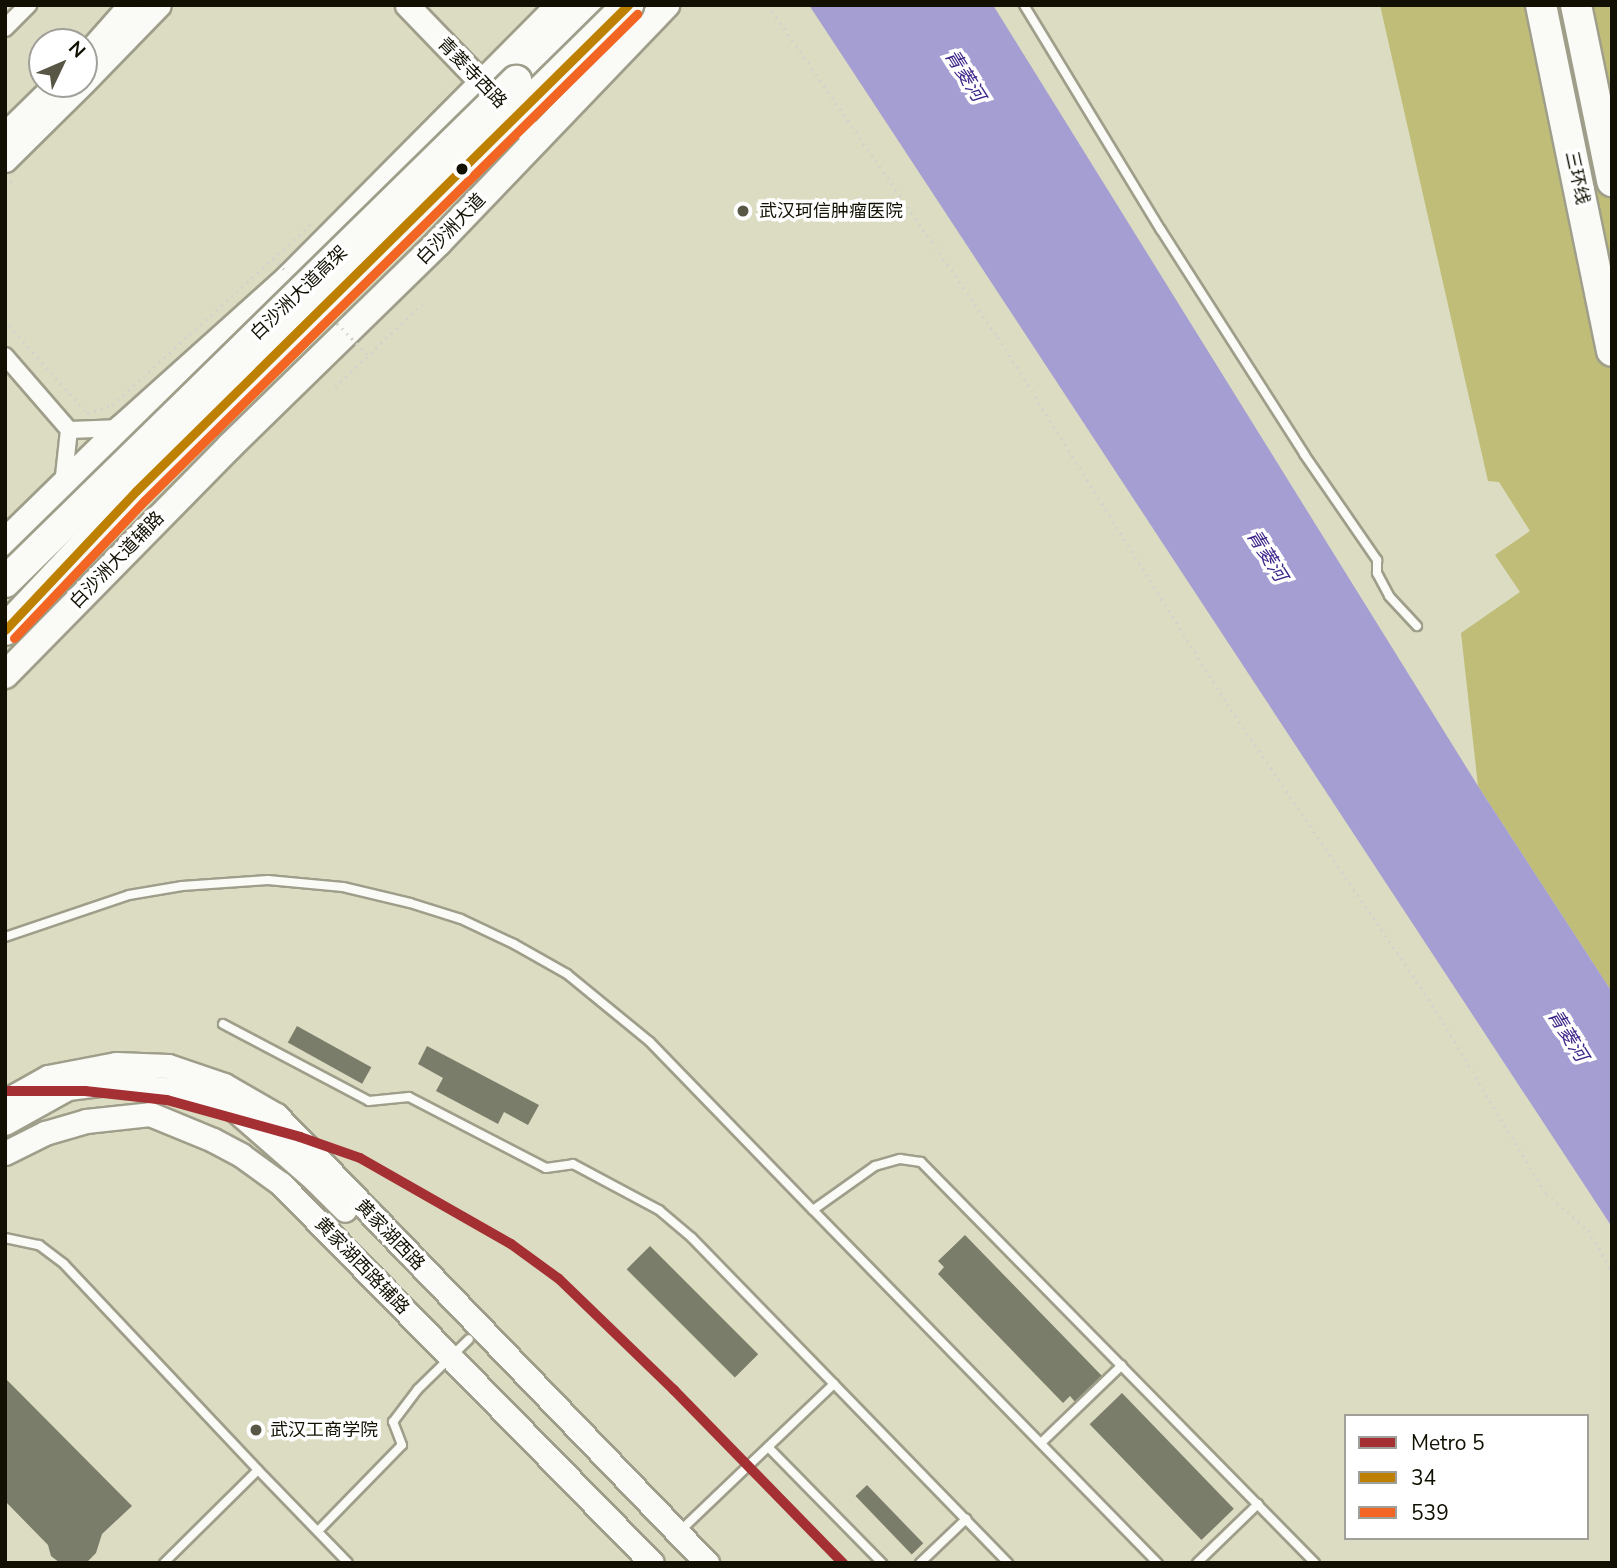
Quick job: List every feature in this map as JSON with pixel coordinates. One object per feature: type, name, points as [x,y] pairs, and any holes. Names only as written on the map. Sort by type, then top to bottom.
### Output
[{"type":"highway","name":"白沙洲大道高架","points":[[5,582],[593,5]]},
{"type":"highway","name":"白沙洲大道高架","points":[[5,630],[136,491],[628,5]]},
{"type":"highway","name":"三环线","points":[[1541,5],[1612,351]]},
{"type":"highway","name":"三环线","points":[[1576,5],[1612,181]]},
{"type":"highway","points":[[1595,5],[1612,160]]},
{"type":"highway","points":[[5,573],[118,472]]},
{"type":"main road","points":[[98,41],[130,5]]},
{"type":"main road","points":[[98,68],[159,5]]},
{"type":"main road","name":"青菱寺西路","points":[[407,5],[537,140]]},
{"type":"main road","points":[[5,542],[122,428],[289,278],[560,5]]},
{"type":"main road","name":"白沙洲大道","points":[[230,446],[438,243],[666,5]]},
{"type":"main road","points":[[5,134],[42,98]]},
{"type":"main road","points":[[5,160],[68,98]]},
{"type":"main road","name":"白沙洲大道辅路","points":[[5,676],[230,446]]},
{"type":"main road","name":"黄家湖西路","points":[[5,1101],[48,1077],[116,1064],[168,1066],[224,1085],[276,1115],[707,1563]]},
{"type":"main road","name":"黄家湖西路","points":[[5,1124],[68,1088],[106,1083],[193,1092],[233,1109],[315,1180],[686,1563]]},
{"type":"main road","name":"黄家湖西路辅路","points":[[5,1153],[45,1133],[86,1121],[150,1114],[213,1140],[241,1155],[281,1184],[652,1563]]},
{"type":"street","points":[[5,28],[28,5]]},
{"type":"street","points":[[5,356],[69,430],[63,485]]},
{"type":"street","points":[[69,430],[122,428]]},
{"type":"lane","points":[[1024,5],[1176,254],[1304,454],[1377,560],[1377,573],[1390,596],[1417,626]]},
{"type":"lane","points":[[5,937],[129,895],[182,886],[268,880],[343,887],[461,919],[568,974],[650,1042],[1158,1563]]},
{"type":"lane","points":[[223,1024],[369,1101],[409,1097],[546,1168],[573,1164],[659,1210],[692,1238],[1008,1563]]},
{"type":"lane","points":[[813,1210],[875,1166],[900,1159],[922,1162],[1315,1563]]},
{"type":"lane","points":[[5,1238],[39,1245],[64,1264],[348,1563]]},
{"type":"lane","points":[[318,1531],[402,1445],[393,1422],[418,1389],[470,1339]]},
{"type":"lane","points":[[1041,1443],[1122,1365]]},
{"type":"lane","points":[[678,1533],[834,1384]]},
{"type":"lane","points":[[768,1447],[881,1563]]},
{"type":"lane","points":[[164,1563],[258,1470]]},
{"type":"lane","points":[[1197,1563],[1258,1504]]},
{"type":"lane","points":[[924,1562],[966,1519]]},
{"type":"path","points":[[768,5],[998,337],[1227,704],[1429,999],[1546,1194],[1588,1230],[1612,1271]]},
{"type":"path","points":[[5,320],[87,413],[113,405],[320,216]]},
{"type":"path","points":[[335,387],[422,304]]},
{"type":"shaded area","points":[[1380,5],[1610,5],[1612,992],[1478,786],[1461,633],[1520,592],[1495,555],[1530,531],[1499,482],[1488,481]]},
{"type":"water","name":"青菱河","points":[[809,5],[993,5],[1478,786],[1612,992],[1612,1227]]},
{"type":"building","points":[[297,1026],[371,1067],[362,1084],[288,1043]]},
{"type":"building","points":[[427,1046],[539,1105],[528,1125],[504,1112],[498,1124],[436,1091],[443,1078],[418,1064]]},
{"type":"building","points":[[965,1235],[1103,1377],[1076,1403],[1070,1396],[1063,1403],[938,1274],[944,1267],[938,1261]]},
{"type":"building","points":[[650,1246],[758,1354],[735,1378],[627,1269]]},
{"type":"building","points":[[5,1378],[132,1506],[102,1534],[96,1553],[86,1563],[60,1563],[51,1556],[48,1545],[5,1501]]},
{"type":"building","points":[[1122,1393],[1234,1509],[1201,1540],[1090,1424]]},
{"type":"building","points":[[867,1485],[923,1543],[912,1554],[855,1496]]},
{"type":"metro line","name":"5","points":[[5,1091],[85,1091],[167,1100],[300,1137],[360,1158],[511,1244],[559,1279],[674,1390],[843,1563]]},
{"type":"transit line","name":"34","points":[[5,630],[136,491],[628,5]]},
{"type":"transit line","name":"539","points":[[14,638],[145,500],[637,14]]},
{"type":"place","name":"武汉珂信肿瘤医院","points":[[743,211]]},
{"type":"place","name":"武汉工商学院","points":[[256,1430]]}]
